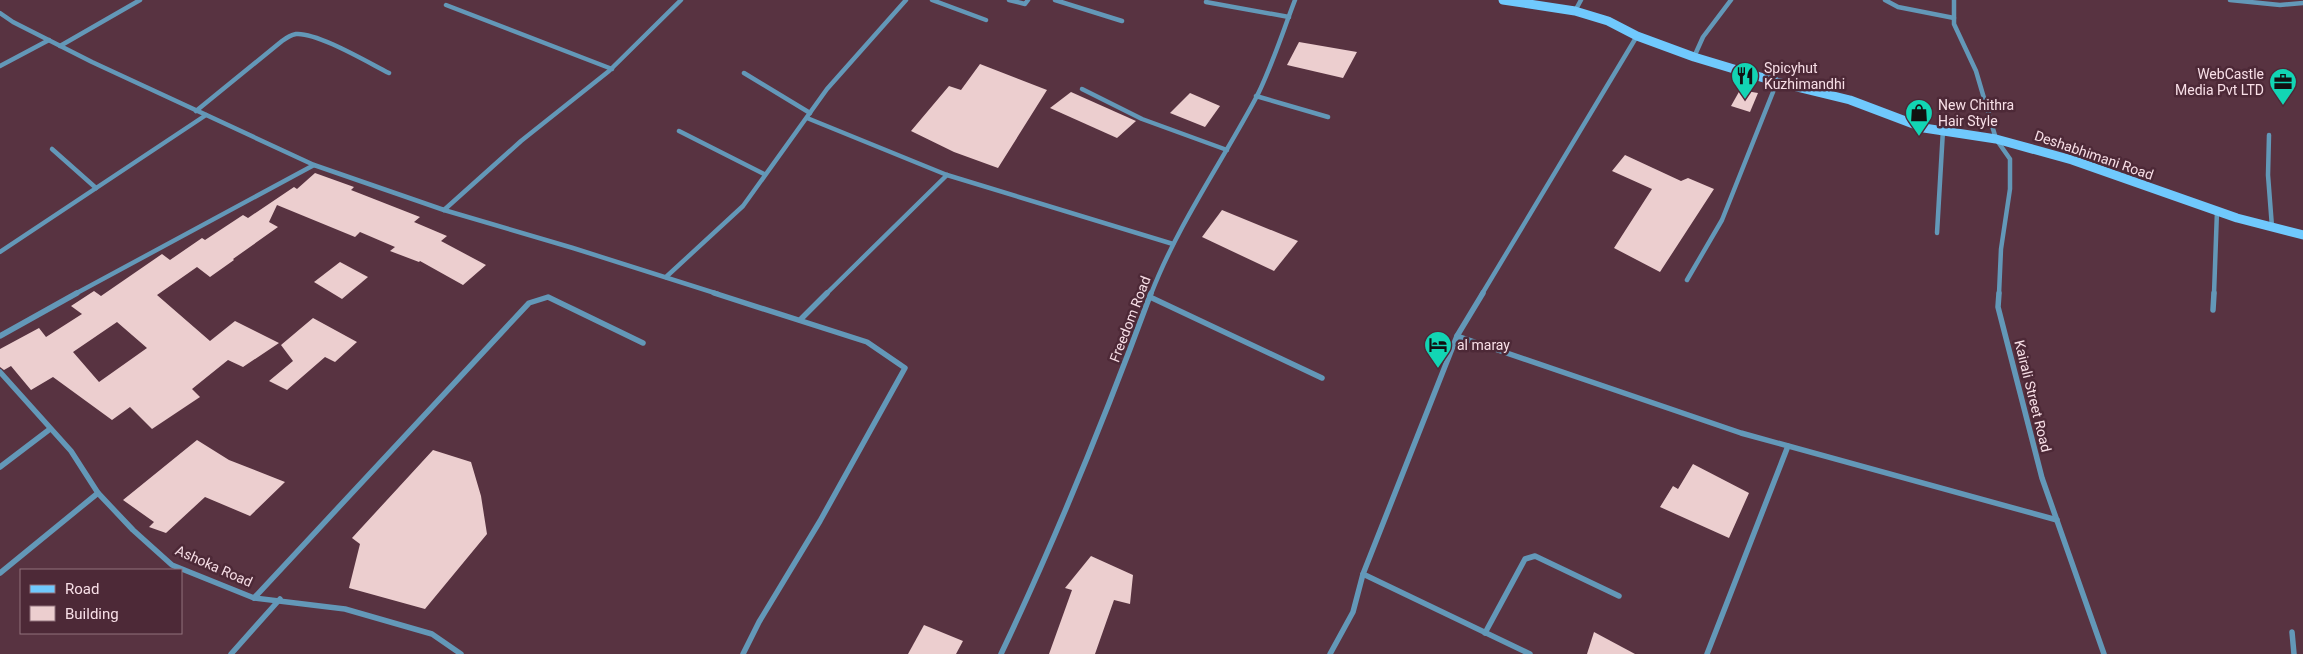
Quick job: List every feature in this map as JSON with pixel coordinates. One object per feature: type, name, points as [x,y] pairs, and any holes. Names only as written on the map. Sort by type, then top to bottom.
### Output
[{"type":"street","points":[[60,46],[140,0]]},
{"type":"street","points":[[444,210],[521,141],[612,69],[681,0]]},
{"type":"street","points":[[666,278],[744,206],[764,174],[827,89],[906,0]]},
{"type":"street","points":[[932,0],[986,20]]},
{"type":"street","points":[[1009,0],[1019,4],[1024,4],[1028,0]]},
{"type":"street","points":[[1055,0],[1122,21]]},
{"type":"street","name":"Freedom Road","points":[[1001,654],[1046,559],[1120,377],[1150,297],[1173,244],[1191,208],[1256,96],[1295,0]]},
{"type":"street","name":"Deshabhimani Road","points":[[1502,0],[1575,11],[1608,21],[1637,36],[1694,57],[1777,82],[1850,100],[1924,128],[1996,138],[2072,160],[2217,211],[2303,235]]},
{"type":"street","points":[[1575,11],[1582,0]]},
{"type":"street","points":[[1694,57],[1704,37],[1731,0]]},
{"type":"street","points":[[1884,0],[1898,7],[1954,18]]},
{"type":"street","name":"Kairali Street Road","points":[[1954,0],[1954,24],[1976,71],[1996,138],[2010,159],[2010,189],[2001,249],[1998,307],[2042,478],[2104,654]]},
{"type":"street","points":[[2230,0],[2280,5],[2303,3]]},
{"type":"street","points":[[1206,2],[1289,17]]},
{"type":"street","points":[[446,5],[612,69]]},
{"type":"street","points":[[0,14],[60,46],[314,165],[444,210],[867,342],[905,368],[820,521],[758,622],[743,654]]},
{"type":"street","points":[[196,111],[280,42],[289,36],[298,34],[389,73]]},
{"type":"street","points":[[1330,654],[1353,612],[1363,574],[1457,336],[1637,36]]},
{"type":"street","points":[[0,66],[49,40]]},
{"type":"street","points":[[744,73],[808,116],[947,175],[1173,244]]},
{"type":"street","points":[[1687,280],[1722,220],[1777,82]]},
{"type":"street","points":[[1082,90],[1142,119],[1226,150]]},
{"type":"street","points":[[1256,96],[1328,116]]},
{"type":"street","points":[[0,252],[206,115]]},
{"type":"street","points":[[1937,233],[1943,130]]},
{"type":"street","points":[[679,132],[764,174]]},
{"type":"street","points":[[2269,135],[2268,175],[2272,227]]},
{"type":"street","points":[[52,149],[96,188]]},
{"type":"street","points":[[0,336],[163,245],[314,165]]},
{"type":"street","points":[[800,320],[947,175]]},
{"type":"street","points":[[2213,310],[2217,211]]},
{"type":"street","points":[[254,598],[529,304],[548,297],[643,343]]},
{"type":"street","points":[[1150,297],[1322,378]]},
{"type":"street","points":[[1457,336],[1741,433],[2057,520]]},
{"type":"street","name":"Ashoka Road","points":[[0,372],[71,451],[98,493],[132,530],[172,565],[182,569]]},
{"type":"street","points":[[0,467],[50,428]]},
{"type":"street","points":[[1707,654],[1788,446]]},
{"type":"street","points":[[0,574],[98,493]]},
{"type":"street","points":[[1485,632],[1525,559],[1535,556],[1619,596]]},
{"type":"street","name":"Ashoka Road","points":[[182,569],[254,598],[280,599],[345,610],[432,634],[461,654]]},
{"type":"street","points":[[1363,574],[1530,654]]},
{"type":"street","points":[[231,654],[280,599]]},
{"type":"street","points":[[2292,632],[2294,654]]},
{"type":"building","points":[[1299,42],[1357,52],[1343,78],[1287,65]]},
{"type":"building","points":[[980,64],[1047,90],[998,168],[954,152],[911,131],[949,86],[961,90]]},
{"type":"building","name":"Spicyhut Kuzhimandhi","points":[[1740,90],[1758,93],[1750,112],[1731,106]]},
{"type":"building","points":[[1071,92],[1136,121],[1117,138],[1050,108]]},
{"type":"building","points":[[1190,93],[1220,106],[1205,127],[1170,113]]},
{"type":"building","points":[[1625,155],[1681,181],[1688,178],[1714,189],[1660,272],[1614,248],[1652,189],[1612,171]]},
{"type":"building","points":[[315,173],[354,187],[351,190],[420,217],[414,222],[447,236],[441,241],[486,265],[463,285],[420,261],[390,251],[395,247],[360,232],[355,237],[277,205],[269,222],[278,227],[234,260],[210,277],[197,267],[157,295],[210,341],[235,321],[279,343],[243,367],[228,360],[192,389],[200,397],[152,429],[130,407],[112,420],[53,377],[31,390],[11,366],[4,370],[0,367],[0,349],[39,328],[46,337],[82,314],[71,306],[94,291],[101,296],[162,254],[170,260],[202,238],[205,240],[243,215],[248,218],[294,187],[297,189]],"holes":[[[117,322],[147,348],[99,382],[73,352]]]},
{"type":"building","points":[[1222,210],[1298,241],[1274,271],[1202,237]]},
{"type":"building","points":[[340,262],[368,277],[342,299],[314,282]]},
{"type":"building","points":[[313,318],[357,342],[335,362],[325,357],[287,390],[269,381],[293,361],[281,345]]},
{"type":"building","points":[[197,440],[229,460],[285,482],[250,516],[205,497],[166,533],[149,527],[154,522],[123,500]]},
{"type":"building","points":[[433,450],[471,462],[481,496],[487,534],[425,609],[349,588],[360,544],[352,538]]},
{"type":"building","points":[[1693,464],[1749,493],[1729,538],[1660,507],[1673,486],[1678,489]]},
{"type":"building","points":[[1091,556],[1133,575],[1130,604],[1114,600],[1095,654],[1049,654],[1072,590],[1065,588]]},
{"type":"building","points":[[924,625],[963,641],[956,654],[908,654]]},
{"type":"building","points":[[1594,632],[1635,654],[1587,654]]},
{"type":"place","name":"Spicyhut Kuzhimandhi","points":[[1745,100]]},
{"type":"place","name":"WebCastle Media Pvt LTD","points":[[2283,106]]},
{"type":"place","name":"New Chithra Hair Style","points":[[1919,137]]},
{"type":"place","name":"al maray","points":[[1438,369]]}]
